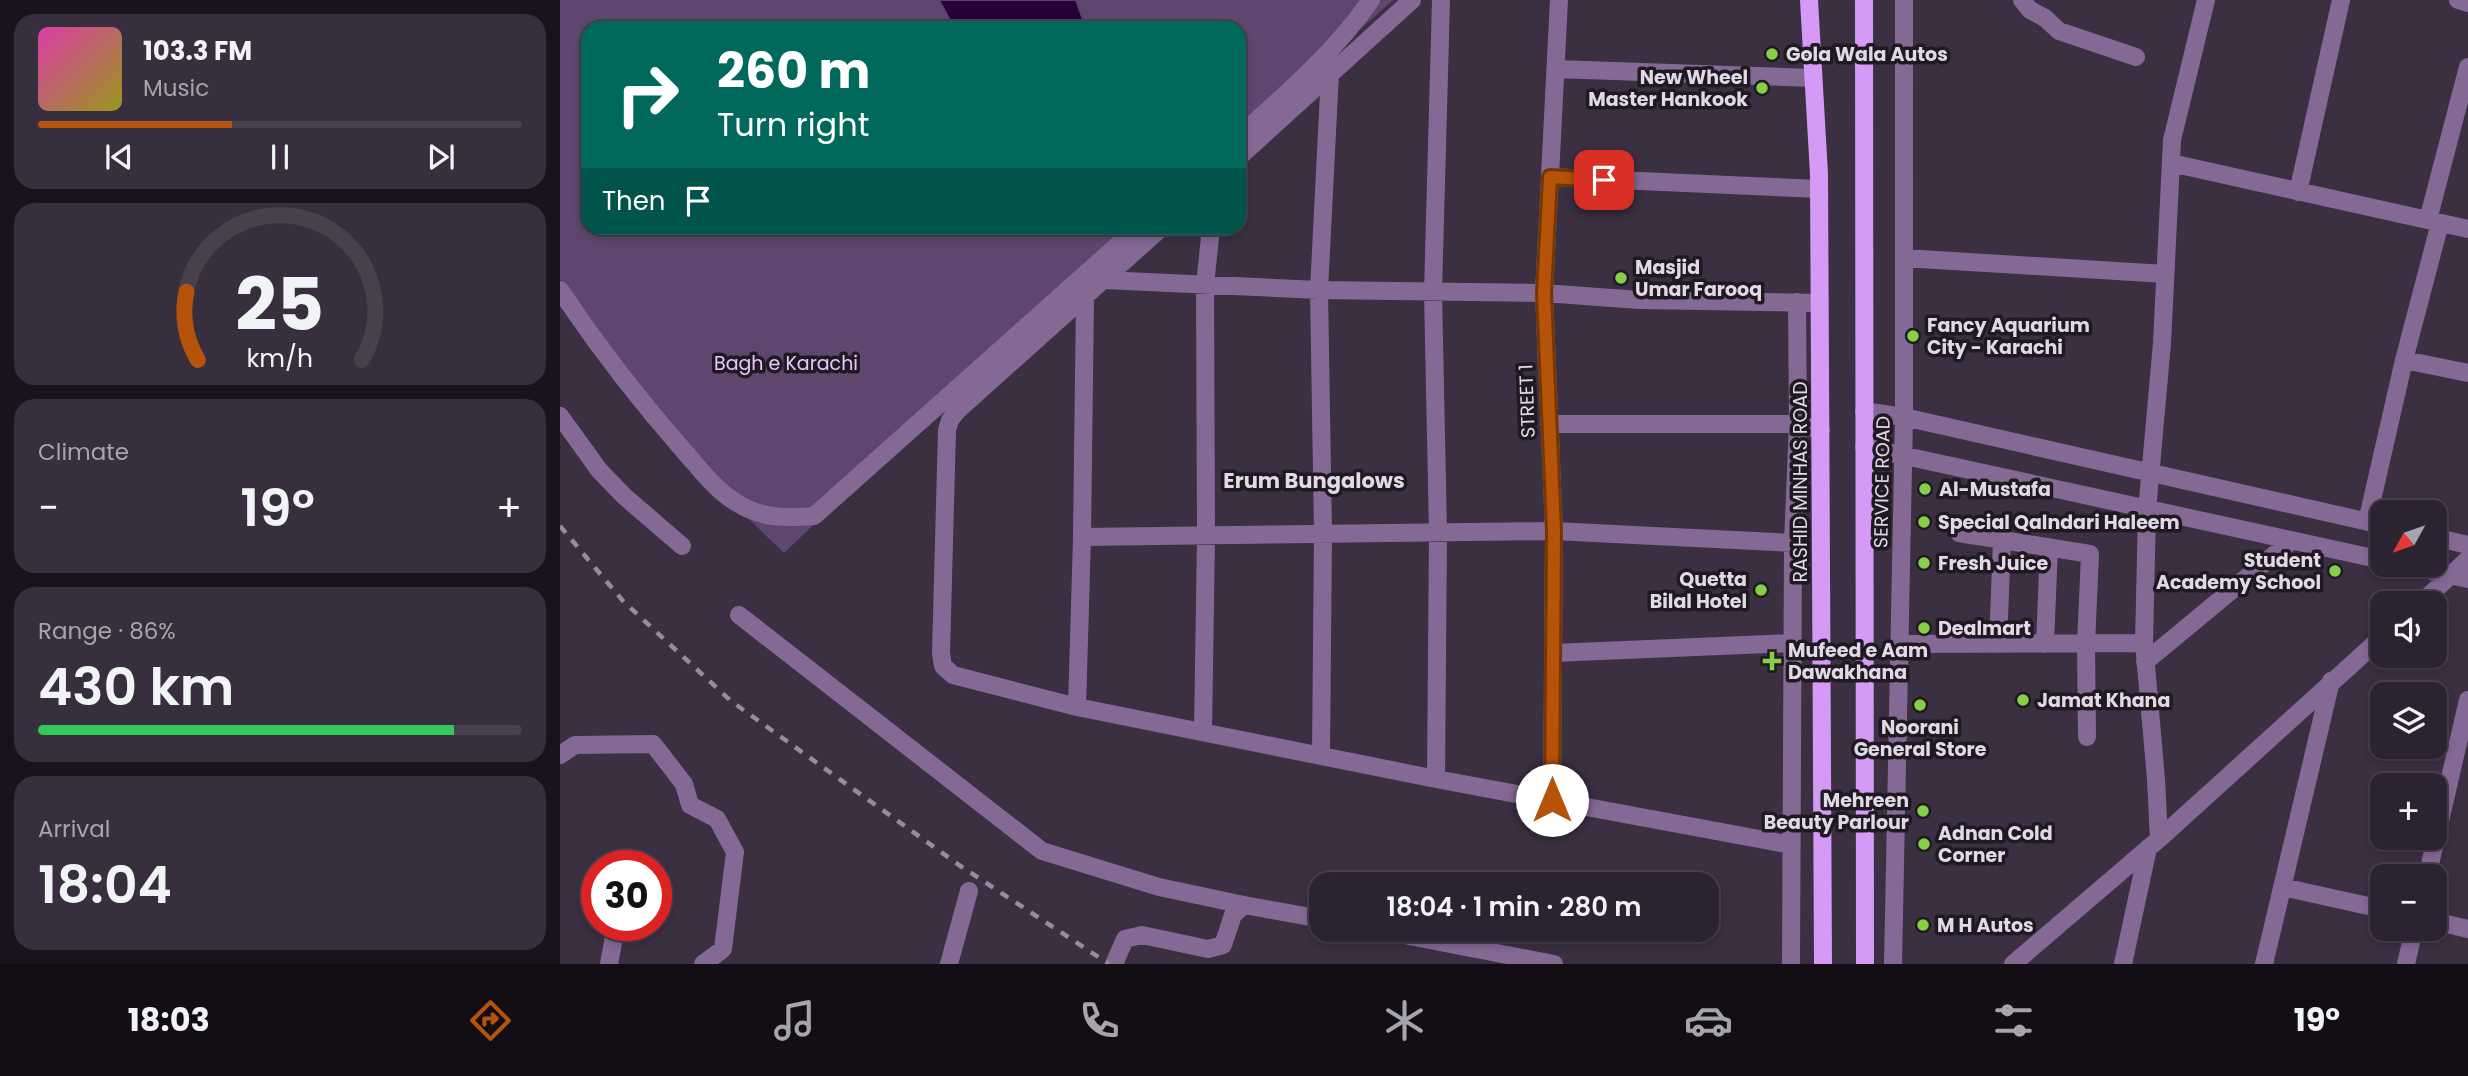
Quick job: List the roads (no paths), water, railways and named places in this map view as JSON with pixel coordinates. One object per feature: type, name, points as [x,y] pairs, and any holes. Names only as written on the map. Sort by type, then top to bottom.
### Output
[{"type":"main road","name":"RASHID MINHAS ROAD","points":[[1809,0],[1819,189],[1823,964]]},
{"type":"main road","points":[[1864,0],[1865,964]]},
{"type":"street","points":[[1246,129],[1324,57],[1355,24],[1371,0]]},
{"type":"street","points":[[1246,151],[1412,0]]},
{"type":"street","points":[[1436,779],[1438,532],[1433,292],[1441,0]]},
{"type":"street","name":"STREET 1","points":[[1552,800],[1554,531],[1544,293],[1559,0]]},
{"type":"street","name":"SERVICE ROAD","points":[[1893,964],[1904,418],[1904,0]]},
{"type":"street","points":[[2022,0],[2030,10],[2045,18],[2059,31],[2136,57]]},
{"type":"street","points":[[2123,964],[2153,844],[2156,779],[2144,643],[2147,511],[2162,343],[2172,140],[2206,0]]},
{"type":"street","points":[[2298,192],[2341,0]]},
{"type":"street","points":[[2458,0],[2468,2]]},
{"type":"street","points":[[2378,500],[2404,360],[2468,66]]},
{"type":"street","points":[[1556,69],[1813,78]]},
{"type":"street","points":[[1321,756],[1323,533],[1320,290],[1330,73]]},
{"type":"street","points":[[2171,163],[2468,229]]},
{"type":"street","points":[[1550,177],[1819,189]]},
{"type":"street","points":[[560,290],[601,351],[673,439],[716,486],[738,504],[779,519],[814,516],[1129,235]]},
{"type":"street","points":[[1153,235],[950,420],[947,430],[941,653],[943,666],[953,675],[1077,707],[1436,779],[1791,845]]},
{"type":"street","points":[[1203,732],[1206,535],[1205,285],[1210,235]]},
{"type":"street","points":[[1904,258],[2165,274]]},
{"type":"street","points":[[1104,280],[1320,290],[1544,293],[1639,300],[1819,303]]},
{"type":"street","points":[[1077,707],[1085,298]]},
{"type":"street","points":[[1791,964],[1793,543],[1798,424],[1797,302]]},
{"type":"street","points":[[2404,360],[2468,373]]},
{"type":"street","points":[[1864,411],[2370,523]]},
{"type":"street","points":[[560,416],[599,470],[624,496],[682,546]]},
{"type":"street","points":[[1549,424],[1798,424],[1821,430]]},
{"type":"street","points":[[1864,447],[2147,511],[2370,557]]},
{"type":"street","points":[[1082,537],[1554,531],[1793,543]]},
{"type":"street","points":[[1959,533],[2090,554],[2086,643],[2087,737]]},
{"type":"street","points":[[1998,644],[2002,540]]},
{"type":"street","points":[[2447,540],[2468,545]]},
{"type":"street","points":[[2145,662],[2291,541]]},
{"type":"street","points":[[2045,644],[2049,547]]},
{"type":"street","points":[[2439,591],[2460,577],[2468,559]]},
{"type":"street","points":[[739,615],[1042,851],[1159,887],[1309,917]]},
{"type":"street","points":[[1553,653],[1793,643]]},
{"type":"street","points":[[1899,644],[2144,643]]},
{"type":"street","points":[[2013,964],[2153,844],[2370,647]]},
{"type":"street","points":[[2264,964],[2331,681]]},
{"type":"street","points":[[2430,864],[2468,700]]},
{"type":"street","points":[[560,755],[575,746],[653,744],[684,784],[690,806],[717,819],[734,852],[723,949],[703,964]]},
{"type":"street","points":[[2282,887],[2370,906]]},
{"type":"street","points":[[949,964],[969,891]]},
{"type":"street","points":[[1114,964],[1125,939],[1142,935],[1209,949],[1223,945],[1233,915],[1244,905]]},
{"type":"street","points":[[2447,924],[2468,929]]},
{"type":"street","points":[[610,964],[613,941]]},
{"type":"street","points":[[2406,964],[2411,941]]},
{"type":"street","points":[[1440,942],[1554,964]]},
{"type":"railway","points":[[560,526],[623,601],[731,701],[959,865],[1109,964]]},
{"type":"place","name":"Gola Wala Autos","points":[[1772,54]]},
{"type":"place","name":"New Wheel Master Hankook","points":[[1762,88]]},
{"type":"place","name":"Masjid Umar Farooq","points":[[1621,278]]},
{"type":"place","name":"Fancy Aquarium City - Karachi","points":[[1913,336]]},
{"type":"place","name":"Al-Mustafa","points":[[1925,489]]},
{"type":"place","name":"Special Qalndari Haleem","points":[[1924,522]]},
{"type":"place","name":"Fresh Juice","points":[[1924,563]]},
{"type":"place","name":"Student Academy School","points":[[2335,571]]},
{"type":"place","name":"Quetta Bilal Hotel","points":[[1761,590]]},
{"type":"place","name":"Dealmart","points":[[1924,628]]},
{"type":"place","name":"Mufeed e Aam Dawakhana","points":[[1772,661]]},
{"type":"place","name":"Jamat Khana","points":[[2023,700]]},
{"type":"place","name":"Noorani General Store","points":[[1920,705]]},
{"type":"place","name":"Mehreen Beauty Parlour","points":[[1923,811]]},
{"type":"place","name":"Adnan Cold Corner","points":[[1924,844]]},
{"type":"place","name":"M H Autos","points":[[1923,925]]},
{"type":"district","name":"Erum Bungalows","points":[[1314,480]]},
{"type":"park label","name":"Bagh e Karachi","points":[[786,363]]}]
